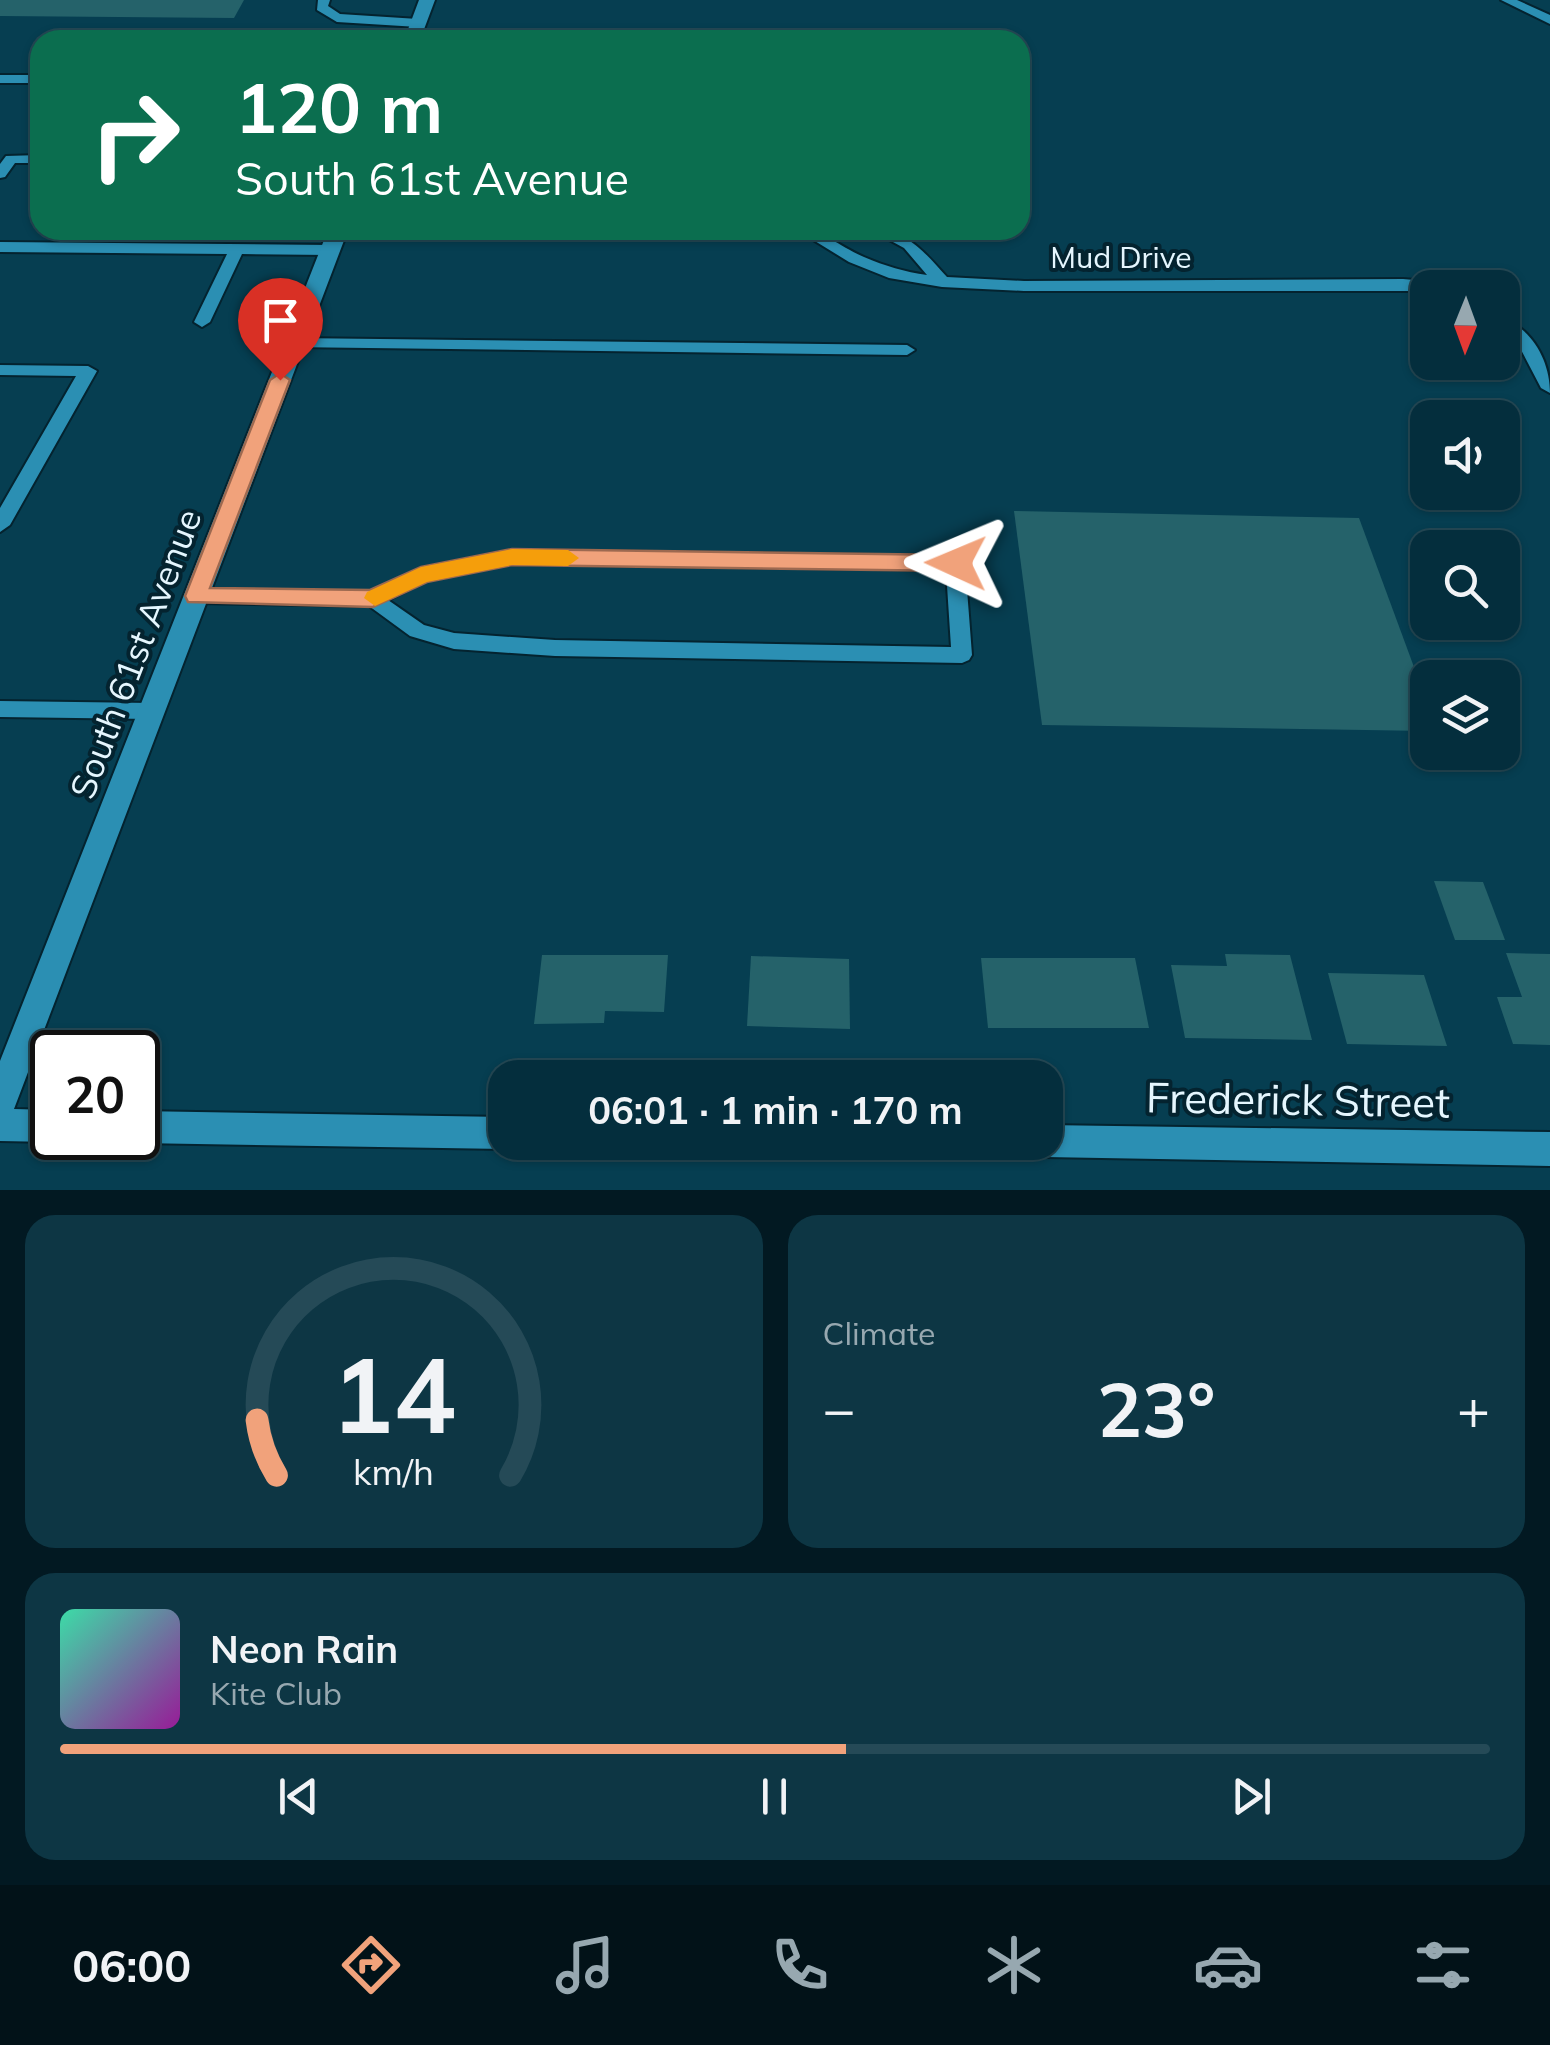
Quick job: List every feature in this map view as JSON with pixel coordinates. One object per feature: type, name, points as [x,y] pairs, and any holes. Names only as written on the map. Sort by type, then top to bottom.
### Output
[{"type":"street","points":[[416,30],[427,0]]},
{"type":"street","name":"South 61st Avenue","points":[[0,1104],[334,240]]},
{"type":"street","points":[[0,1125],[30,1126]]},
{"type":"street","points":[[160,1127],[488,1133]]},
{"type":"street","name":"Frederick Street","points":[[1063,1141],[1550,1149]]},
{"type":"lane","points":[[324,0],[321,7],[336,18],[418,23]]},
{"type":"lane","points":[[1507,0],[1550,20]]},
{"type":"lane","points":[[0,79],[30,79]]},
{"type":"lane","points":[[0,174],[10,159],[30,159]]},
{"type":"lane","points":[[0,247],[238,249],[334,240]]},
{"type":"lane","name":"Mud Drive","points":[[822,240],[895,275],[942,282],[1024,286],[1410,285]]},
{"type":"lane","points":[[899,240],[909,245],[942,282]]},
{"type":"lane","points":[[202,322],[238,249]]},
{"type":"lane","points":[[1520,337],[1550,388]]},
{"type":"lane","points":[[294,344],[907,350]]},
{"type":"lane","points":[[0,370],[88,370],[0,526]]},
{"type":"lane","points":[[196,596],[373,599],[421,575],[512,557],[956,563],[962,654],[555,648],[454,641],[418,631],[373,599]]},
{"type":"lane","points":[[0,709],[151,711]]},
{"type":"building","points":[[0,0],[244,0],[234,18],[0,16]]},
{"type":"building","points":[[1014,511],[1359,518],[1411,660],[1410,731],[1042,725]]},
{"type":"building","points":[[1434,881],[1483,882],[1505,940],[1455,940]]},
{"type":"building","points":[[1506,953],[1550,954],[1550,1045],[1513,1044],[1497,997],[1522,997]]},
{"type":"building","points":[[1225,954],[1290,955],[1312,1040],[1185,1038],[1171,965],[1227,966]]},
{"type":"building","points":[[542,955],[668,955],[664,1012],[605,1011],[604,1023],[534,1024]]},
{"type":"building","points":[[751,956],[849,959],[850,1029],[747,1026]]},
{"type":"building","points":[[981,958],[1135,958],[1149,1028],[988,1028]]},
{"type":"building","points":[[1328,973],[1424,975],[1447,1046],[1347,1044]]},
{"type":"slow traffic","points":[[375,598],[421,575],[448,569],[512,557],[568,558]]},
{"type":"route","points":[[280,380],[196,596],[373,599],[421,575],[512,557],[956,563]]}]
